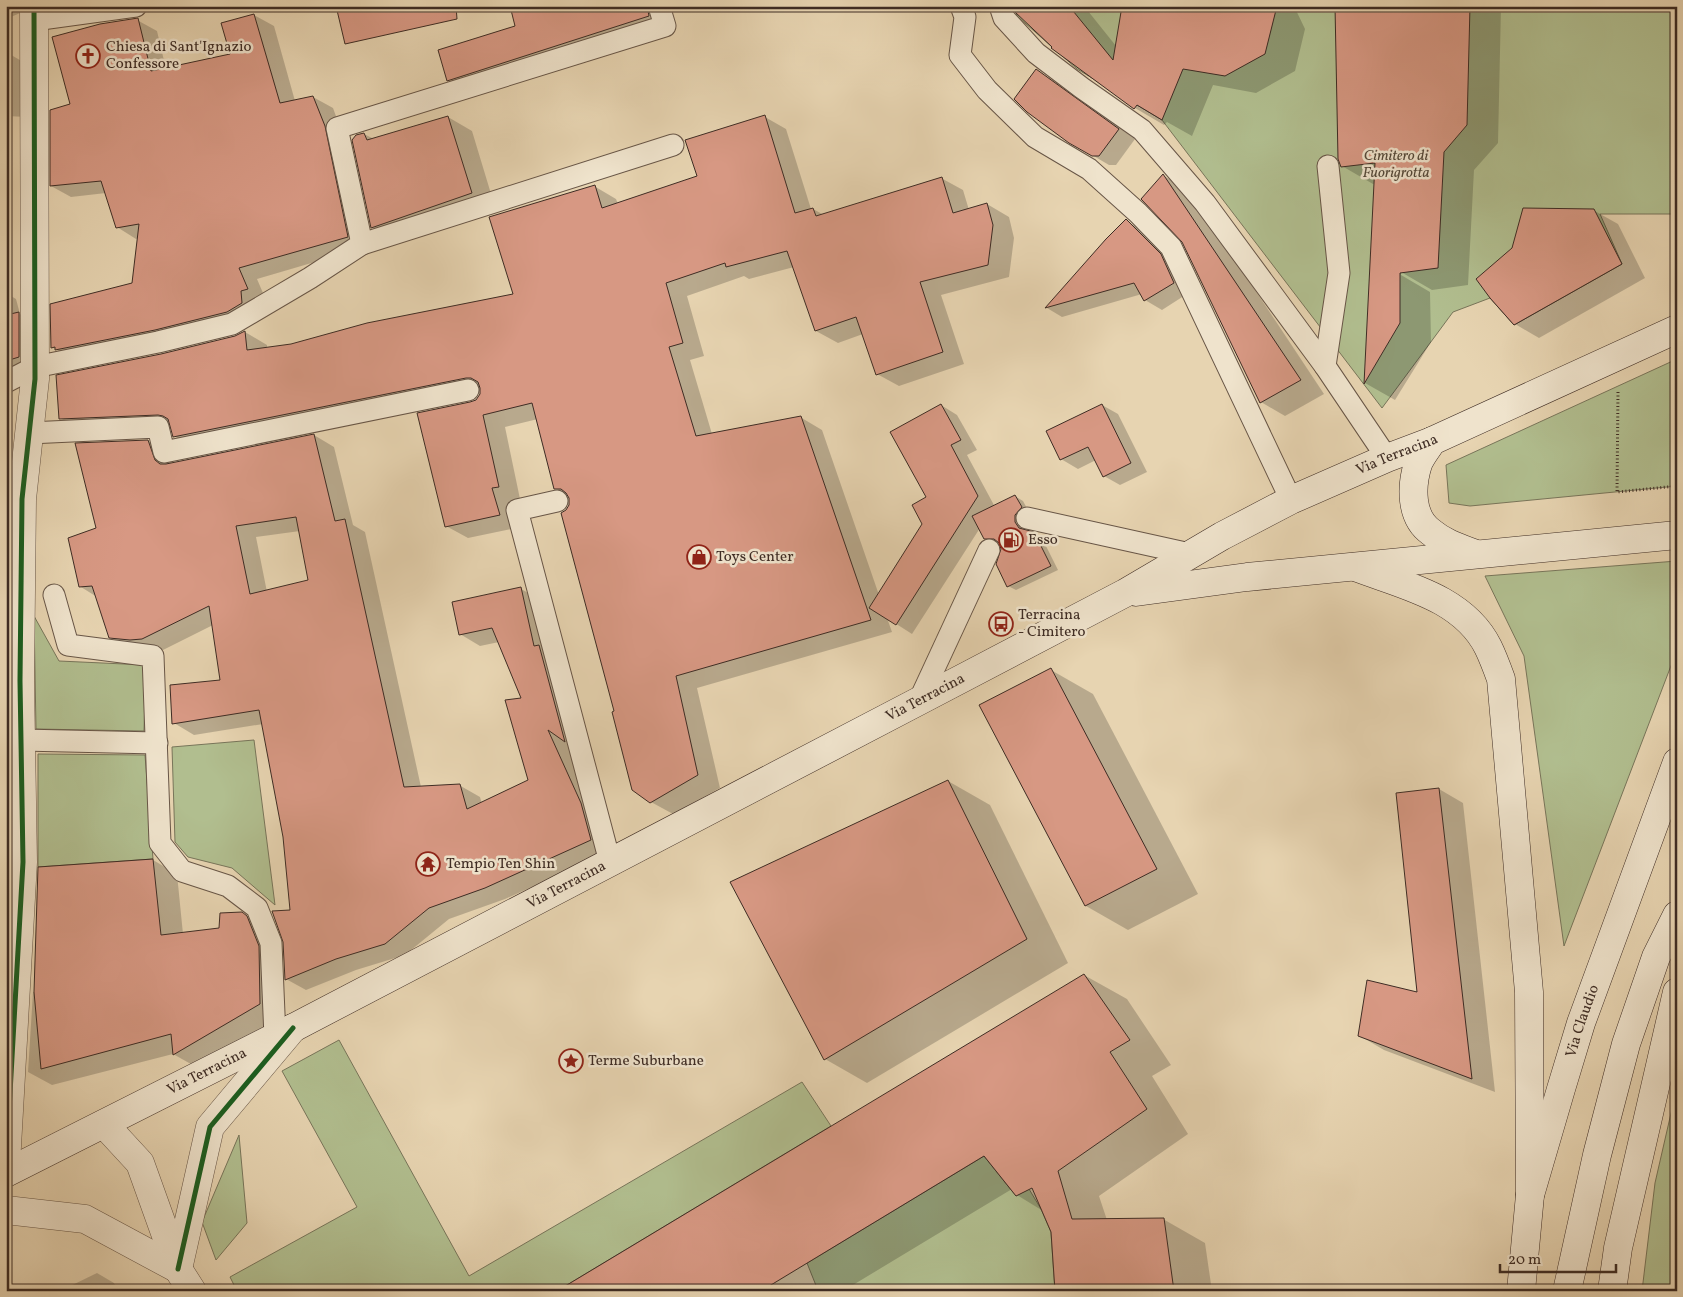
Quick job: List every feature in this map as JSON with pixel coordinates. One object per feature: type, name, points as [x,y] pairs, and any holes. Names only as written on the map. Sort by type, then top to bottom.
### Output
[{"type":"main road","points":[[6,1164],[23,862],[20,740],[22,499],[35,367],[34,13]]},
{"type":"main road","name":"Via Terracina","points":[[6,1173],[284,1033],[1125,593],[1190,554],[1291,500],[1387,458],[1432,441],[1677,329]]},
{"type":"main road","points":[[1432,441],[1419,463],[1415,482],[1414,498],[1418,515],[1429,531],[1441,539],[1479,555]]},
{"type":"main road","name":"Via Terracina","points":[[1125,593],[1247,577],[1677,535]]},
{"type":"main road","points":[[1355,567],[1441,599],[1468,620],[1487,645],[1501,679],[1529,992],[1530,1195]]},
{"type":"main road","name":"Via Claudio","points":[[1521,1291],[1530,1195],[1581,1023],[1677,762]]},
{"type":"main road","points":[[1566,1291],[1597,1155],[1626,1044],[1656,957],[1677,915]]},
{"type":"main road","points":[[1612,1291],[1618,1248],[1677,992]]},
{"type":"main road","points":[[185,1280],[210,1127],[284,1033]]},
{"type":"main road","points":[[104,1124],[140,1163],[185,1280]]},
{"type":"main road","points":[[6,1210],[85,1219],[185,1280]]},
{"type":"lane","points":[[34,13],[136,6]]},
{"type":"lane","points":[[362,244],[337,128],[665,26],[659,6]]},
{"type":"lane","points":[[961,6],[965,17],[960,55],[987,90],[1035,137],[1089,169],[1138,212],[1171,247],[1291,500]]},
{"type":"lane","points":[[1000,6],[1004,18],[1036,53],[1142,130],[1206,203],[1325,366],[1387,458]]},
{"type":"lane","points":[[6,382],[35,367],[158,342],[232,324],[310,278],[362,244],[673,145]]},
{"type":"lane","points":[[1325,366],[1339,273],[1328,166]]},
{"type":"lane","points":[[29,433],[158,427],[164,452],[468,390]]},
{"type":"lane","points":[[557,501],[517,510],[610,862]]},
{"type":"lane","points":[[1027,518],[1190,554]]},
{"type":"lane","points":[[918,701],[989,550]]},
{"type":"lane","points":[[54,595],[68,645],[154,656],[160,843],[182,871],[228,886],[257,908],[271,942],[284,1033]]},
{"type":"lane","points":[[20,740],[157,743]]},
{"type":"path","points":[[1618,386],[1617,492],[1677,486]]},
{"type":"green space","name":"Cimitero di Fuorigrotta","points":[[1014,6],[1677,6],[1677,214],[1600,214],[1622,264],[1514,325],[1490,298],[1453,312],[1382,408],[1162,120],[1077,69],[1017,16]]},
{"type":"green space","points":[[1677,359],[1677,486],[1470,506],[1449,503],[1446,465]]},
{"type":"green space","points":[[1677,561],[1677,650],[1564,946],[1524,656],[1485,576]]},
{"type":"green space","points":[[34,616],[59,661],[146,665],[144,731],[36,729]]},
{"type":"green space","points":[[254,740],[275,905],[232,868],[188,857],[175,842],[172,747]]},
{"type":"green space","points":[[38,754],[145,755],[153,859],[38,867]]},
{"type":"green space","points":[[339,1040],[469,1276],[802,1082],[831,1126],[557,1291],[237,1291],[230,1277],[357,1207],[282,1071]]},
{"type":"green space","points":[[1677,1087],[1677,1291],[1642,1291],[1655,1183]]},
{"type":"green space","points":[[239,1135],[247,1223],[216,1260],[202,1222]]},
{"type":"green space","points":[[984,1156],[1016,1196],[1029,1189],[1041,1209],[1051,1232],[1055,1291],[835,1291],[817,1288],[807,1263]]},
{"type":"building","points":[[336,6],[456,6],[457,19],[345,44]]},
{"type":"building","points":[[510,6],[647,6],[649,16],[447,81],[438,50],[515,26]]},
{"type":"building","points":[[1013,6],[1069,6],[1113,60],[1122,6],[1277,6],[1265,54],[1225,76],[1183,69],[1162,120],[1137,105],[1134,109],[1051,48],[1015,12]]},
{"type":"building","points":[[1335,6],[1470,6],[1467,125],[1444,152],[1438,268],[1400,273],[1400,323],[1364,384],[1375,163],[1341,167],[1338,159]]},
{"type":"building","points":[[254,14],[280,103],[313,96],[325,126],[348,237],[239,268],[248,289],[241,291],[242,303],[227,312],[155,330],[55,350],[55,347],[51,348],[50,304],[132,283],[139,224],[116,228],[101,181],[50,186],[50,110],[70,104],[52,37],[100,24],[138,18],[151,71],[230,54],[221,23]]},
{"type":"building","points":[[1036,69],[1119,129],[1099,156],[1092,156],[1069,143],[1027,112],[1014,99]]},
{"type":"building","points":[[765,115],[795,213],[813,208],[816,216],[942,177],[953,213],[987,203],[993,225],[988,265],[920,282],[943,352],[876,375],[856,317],[815,331],[787,251],[726,267],[725,263],[666,283],[683,343],[669,347],[696,436],[801,416],[871,620],[676,676],[698,775],[650,803],[632,790],[612,712],[614,711],[561,513],[569,505],[569,498],[561,489],[554,489],[532,403],[483,415],[499,487],[492,488],[500,515],[445,527],[417,413],[476,400],[480,394],[480,388],[478,382],[471,378],[173,437],[168,419],[158,415],[59,419],[56,375],[161,354],[235,336],[245,331],[247,350],[291,344],[367,323],[513,294],[489,217],[595,185],[602,208],[697,176],[685,140]]},
{"type":"building","points":[[448,116],[472,193],[371,228],[352,140],[356,135],[364,133],[367,140]]},
{"type":"building","points":[[1163,174],[1301,380],[1260,403],[1182,242],[1141,199]]},
{"type":"building","points":[[1523,208],[1594,209],[1622,264],[1514,325],[1476,279],[1512,248]]},
{"type":"building","points":[[1126,219],[1161,254],[1174,283],[1144,301],[1134,283],[1045,308],[1106,239]]},
{"type":"building","points":[[19,312],[19,357],[6,361],[6,315]]},
{"type":"building","points":[[941,404],[961,440],[951,445],[978,496],[896,625],[869,608],[922,524],[912,505],[926,497],[890,432]]},
{"type":"building","points":[[1102,404],[1131,463],[1103,477],[1088,447],[1060,460],[1046,431]]},
{"type":"building","points":[[314,434],[335,521],[345,519],[404,787],[460,784],[467,809],[528,780],[505,700],[521,698],[492,628],[459,635],[452,602],[521,587],[534,646],[539,645],[565,742],[548,730],[581,803],[591,840],[485,888],[429,908],[385,944],[336,959],[285,980],[283,942],[272,911],[290,910],[283,837],[259,710],[172,724],[170,685],[220,680],[209,606],[142,639],[109,638],[92,586],[79,587],[68,538],[96,528],[75,443],[148,440],[155,460],[160,464]],"holes":[[[296,517],[308,580],[250,594],[236,526]]]},
{"type":"building","points":[[1015,495],[1022,507],[1015,515],[1015,522],[1019,528],[1034,532],[1051,566],[1007,587],[996,564],[1001,549],[999,543],[994,539],[984,539],[972,516]]},
{"type":"building","points":[[1051,668],[1157,869],[1085,906],[979,705]]},
{"type":"building","points":[[948,780],[1027,939],[824,1060],[730,882]]},
{"type":"building","points":[[1439,788],[1472,1079],[1358,1036],[1367,980],[1417,992],[1396,793]]},
{"type":"building","points":[[153,859],[161,935],[219,928],[220,913],[242,912],[247,916],[259,946],[260,1004],[173,1055],[171,1034],[41,1069],[34,992],[38,867]]},
{"type":"building","points":[[1084,974],[1130,1040],[1110,1052],[1147,1109],[1058,1171],[1072,1219],[1164,1218],[1174,1291],[1055,1291],[1051,1232],[1032,1188],[1016,1196],[984,1156],[761,1291],[557,1291]]},
{"type":"cycle path","points":[[6,1164],[23,862],[20,681],[22,499],[35,379],[34,6]]},
{"type":"cycle path","points":[[178,1269],[210,1127],[293,1028]]},
{"type":"place","name":"Chiesa di Sant'Ignazio Confessore","points":[[88,56]]},
{"type":"place","name":"Esso","points":[[1011,540]]},
{"type":"place","name":"Toys Center","points":[[699,557]]},
{"type":"place","name":"Terracina - Cimitero","points":[[1001,624]]},
{"type":"place","name":"Tempio Ten Shin","points":[[428,864]]},
{"type":"place","name":"Terme Suburbane","points":[[571,1061]]}]
